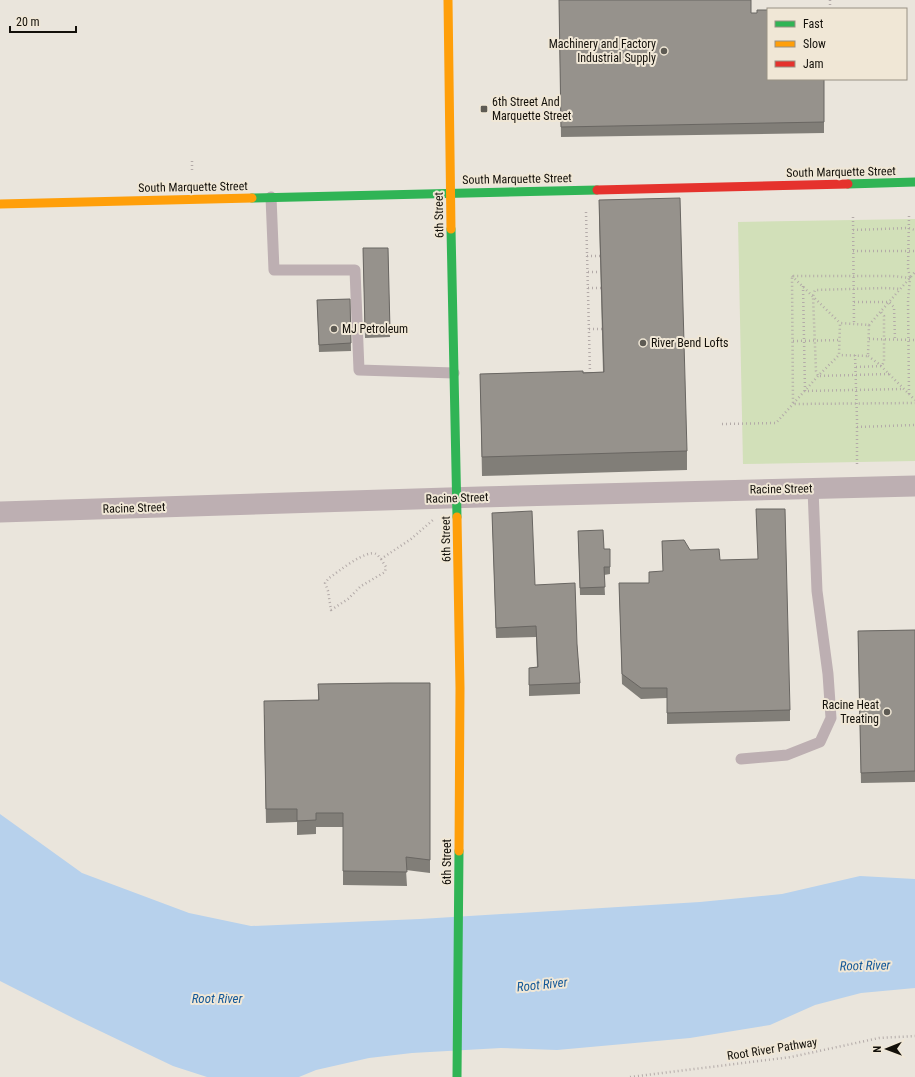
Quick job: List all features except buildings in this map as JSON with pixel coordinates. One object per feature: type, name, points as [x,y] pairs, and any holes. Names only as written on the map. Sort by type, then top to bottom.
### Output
[{"type":"street","name":"6th Street","points":[[448,0],[450,192],[460,688],[457,1077]]},
{"type":"street","name":"South Marquette Street","points":[[0,204],[915,182]]},
{"type":"street","name":"Racine Street","points":[[0,512],[915,486]]},
{"type":"lane","points":[[271,197],[274,270],[355,270],[359,370],[454,373]]},
{"type":"lane","points":[[741,759],[787,755],[820,742],[831,718],[828,674],[816,591],[813,489]]},
{"type":"path","points":[[192,161],[192,173]]},
{"type":"path","points":[[586,190],[590,379]]},
{"type":"path","points":[[909,216],[909,394]]},
{"type":"path","points":[[853,217],[854,324]]},
{"type":"path","points":[[853,230],[908,228],[915,230]]},
{"type":"path","points":[[853,251],[915,251]]},
{"type":"path","points":[[587,256],[600,256]]},
{"type":"path","points":[[588,272],[600,272]]},
{"type":"path","points":[[868,356],[869,325],[915,272]]},
{"type":"path","points":[[792,276],[893,276],[910,278]]},
{"type":"path","points":[[792,276],[840,323],[869,325]]},
{"type":"path","points":[[792,276],[793,404]]},
{"type":"path","points":[[803,286],[805,391]]},
{"type":"path","points":[[588,288],[601,288]]},
{"type":"path","points":[[818,376],[816,371],[813,296],[815,290],[901,289]]},
{"type":"path","points":[[854,302],[889,302],[894,307],[895,339]]},
{"type":"path","points":[[881,312],[884,316],[884,361],[882,366]]},
{"type":"path","points":[[722,424],[776,423],[839,355],[840,323]]},
{"type":"path","points":[[589,329],[602,329]]},
{"type":"path","points":[[869,339],[915,340]]},
{"type":"path","points":[[793,340],[840,340]]},
{"type":"path","points":[[839,355],[868,356],[882,366],[915,402]]},
{"type":"path","points":[[855,355],[857,404],[857,487]]},
{"type":"path","points":[[856,366],[882,366]]},
{"type":"path","points":[[583,373],[597,373]]},
{"type":"path","points":[[818,376],[890,374]]},
{"type":"path","points":[[805,391],[903,389]]},
{"type":"path","points":[[793,404],[915,402]]},
{"type":"path","points":[[857,427],[915,425]]},
{"type":"path","points":[[381,559],[426,527],[457,498]]},
{"type":"path","points":[[372,553],[376,554],[381,559],[386,567],[384,572],[360,586],[348,599],[331,610],[325,583],[329,578],[364,555],[372,553]]},
{"type":"path","name":"Root River Pathway","points":[[630,1077],[791,1057],[879,1038],[915,1036]]},
{"type":"green space","points":[[915,219],[915,461],[743,464],[738,222]]},
{"type":"water","name":"Root River","points":[[0,814],[82,873],[189,913],[251,926],[420,919],[700,902],[782,894],[860,876],[915,879],[915,988],[861,993],[815,1005],[770,1025],[690,1038],[557,1050],[501,1048],[412,1053],[369,1058],[316,1070],[299,1077],[207,1077],[173,1066],[0,981]]},
{"type":"traffic: fast","points":[[848,184],[915,182]]},
{"type":"traffic: fast","points":[[252,198],[597,190]]},
{"type":"traffic: fast","points":[[451,229],[457,517]]},
{"type":"traffic: fast","points":[[457,1077],[459,851]]},
{"type":"traffic: slow","points":[[448,0],[451,229]]},
{"type":"traffic: slow","points":[[0,204],[252,198]]},
{"type":"traffic: slow","points":[[457,517],[460,688],[459,851]]},
{"type":"traffic: jam","points":[[597,190],[848,184]]},
{"type":"place","name":"Machinery and Factory Industrial Supply","points":[[664,51]]},
{"type":"place","name":"6th Street And Marquette Street","points":[[484,109]]},
{"type":"place","name":"MJ Petroleum","points":[[334,329]]},
{"type":"place","name":"River Bend Lofts","points":[[643,343]]},
{"type":"place","name":"Racine Heat Treating","points":[[887,712]]}]
